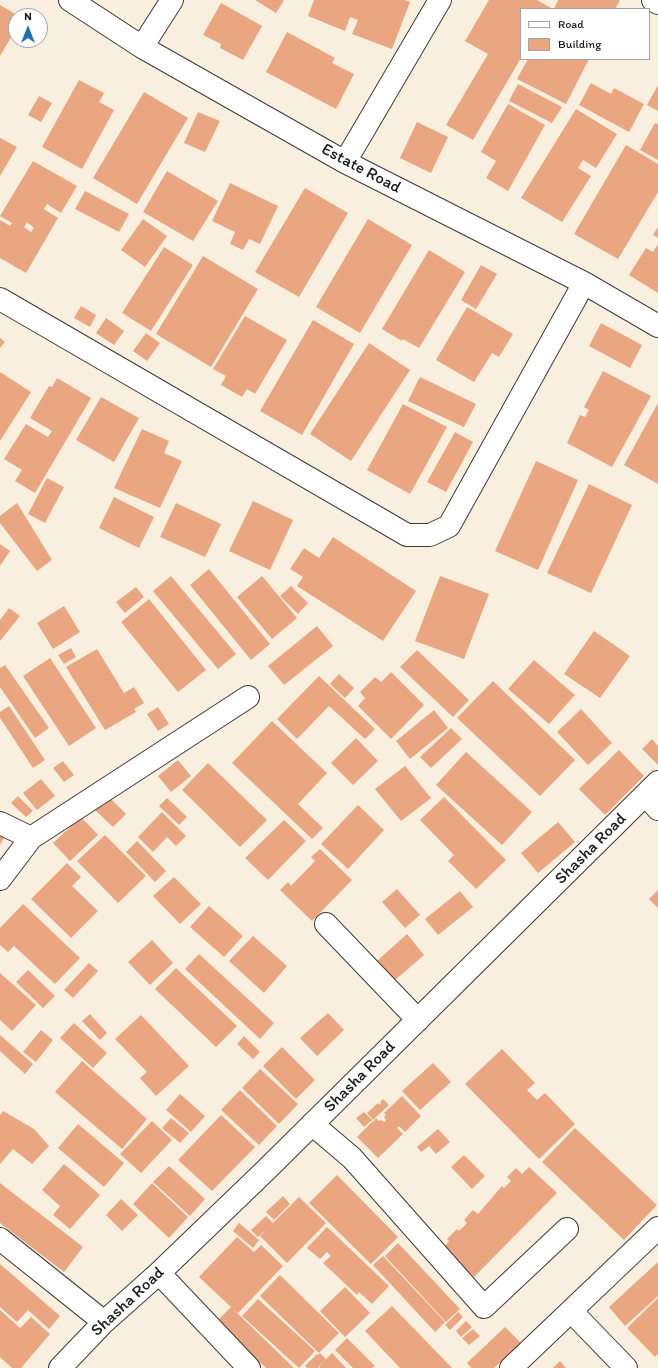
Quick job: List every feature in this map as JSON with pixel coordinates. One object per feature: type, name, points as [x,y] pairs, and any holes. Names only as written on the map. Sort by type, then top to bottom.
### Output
[{"type":"street","name":"Estate Road","points":[[70,0],[142,47],[345,162],[584,283],[658,326]]},
{"type":"street","points":[[142,47],[172,0]]},
{"type":"street","points":[[345,162],[440,0]]},
{"type":"street","points":[[653,0],[658,3]]},
{"type":"street","points":[[0,299],[407,535],[430,535],[449,526],[584,283]]},
{"type":"street","points":[[0,879],[31,838],[248,696]]},
{"type":"street","name":"Shasha Road","points":[[60,1368],[104,1322],[159,1273],[418,1020],[654,795]]},
{"type":"street","points":[[0,823],[31,838]]},
{"type":"street","points":[[326,924],[418,1020]]},
{"type":"street","points":[[312,1124],[352,1158],[484,1306],[567,1229]]},
{"type":"street","points":[[511,1368],[658,1228]]},
{"type":"street","points":[[0,1239],[104,1322]]},
{"type":"street","points":[[159,1273],[249,1368]]},
{"type":"street","points":[[571,1311],[626,1368]]},
{"type":"building","points":[[255,0],[284,0],[276,13]]},
{"type":"building","points":[[314,0],[405,0],[410,2],[392,49],[352,34],[358,20],[350,17],[345,31],[308,16]]},
{"type":"building","points":[[489,0],[537,0],[551,8],[520,8],[520,60],[473,140],[446,125],[488,54],[465,41]]},
{"type":"building","points":[[558,0],[620,0],[616,8],[554,8]]},
{"type":"building","points":[[221,3],[262,26],[243,60],[220,48],[221,44],[203,35]]},
{"type":"building","points":[[0,5],[8,10],[8,42],[0,56]]},
{"type":"building","points":[[287,32],[335,58],[332,63],[354,74],[336,109],[266,72]]},
{"type":"building","points":[[527,60],[588,60],[566,104],[517,79]]},
{"type":"building","points":[[79,80],[104,93],[99,102],[114,110],[82,169],[42,147]]},
{"type":"building","points":[[591,83],[611,94],[614,88],[644,104],[629,132],[579,105]]},
{"type":"building","points":[[518,84],[562,107],[552,123],[509,101]]},
{"type":"building","points":[[658,85],[658,111],[647,105]]},
{"type":"building","points":[[144,92],[188,118],[137,204],[93,178]]},
{"type":"building","points":[[39,96],[52,103],[41,122],[28,115]]},
{"type":"building","points":[[508,104],[545,125],[508,191],[486,178],[496,161],[481,152]]},
{"type":"building","points":[[576,109],[617,134],[596,168],[583,160],[578,168],[591,176],[562,222],[521,198]]},
{"type":"building","points":[[198,112],[220,121],[205,152],[184,143]]},
{"type":"building","points":[[417,122],[448,137],[431,173],[400,158]]},
{"type":"building","points":[[655,123],[658,124],[658,160],[640,150]]},
{"type":"building","points":[[0,138],[17,147],[0,176]]},
{"type":"building","points":[[626,145],[658,164],[658,192],[618,259],[574,234]]},
{"type":"building","points":[[33,161],[77,186],[61,213],[47,204],[44,209],[58,218],[26,273],[0,258],[0,220],[10,226],[12,223],[0,216]],"holes":[[[27,222],[34,228],[31,232],[24,227]]]},
{"type":"building","points":[[167,171],[218,201],[193,241],[143,212]]},
{"type":"building","points":[[230,183],[278,206],[260,244],[249,239],[243,250],[230,244],[235,232],[212,221]]},
{"type":"building","points":[[305,188],[348,213],[299,297],[255,272]]},
{"type":"building","points":[[85,191],[129,214],[119,232],[75,209]]},
{"type":"building","points":[[143,219],[167,236],[145,267],[121,250]]},
{"type":"building","points":[[368,219],[412,245],[360,333],[316,307]]},
{"type":"building","points":[[658,227],[658,238],[653,235]]},
{"type":"building","points":[[658,244],[658,293],[629,275],[646,248],[653,252]]},
{"type":"building","points":[[164,247],[193,265],[151,331],[122,313]]},
{"type":"building","points":[[429,250],[465,272],[419,348],[403,339],[402,341],[382,329]]},
{"type":"building","points":[[203,256],[258,289],[211,367],[156,334]]},
{"type":"building","points":[[481,265],[497,274],[476,309],[461,300]]},
{"type":"building","points":[[81,306],[96,315],[90,327],[74,318]]},
{"type":"building","points":[[467,307],[513,334],[499,357],[492,353],[474,382],[436,360]]},
{"type":"building","points":[[245,316],[287,340],[255,394],[247,389],[242,397],[221,385],[226,376],[213,369]]},
{"type":"building","points":[[106,318],[124,331],[114,345],[96,333]]},
{"type":"building","points":[[313,320],[354,344],[302,435],[260,411]]},
{"type":"building","points":[[601,323],[642,345],[630,368],[589,346]]},
{"type":"building","points":[[146,333],[160,343],[147,361],[133,351]]},
{"type":"building","points":[[0,338],[5,342],[0,348]]},
{"type":"building","points":[[369,343],[410,370],[351,461],[310,434]]},
{"type":"building","points":[[603,371],[651,396],[612,467],[567,443],[580,415],[585,417],[589,410],[584,407]]},
{"type":"building","points":[[0,372],[31,392],[0,441]]},
{"type":"building","points":[[420,377],[476,404],[464,427],[408,401]]},
{"type":"building","points":[[57,378],[91,398],[35,493],[15,481],[22,470],[4,459],[26,424],[48,437],[52,431],[30,418],[49,386],[52,387]]},
{"type":"building","points":[[101,397],[139,418],[114,462],[76,440]]},
{"type":"building","points":[[658,403],[658,484],[624,465]]},
{"type":"building","points":[[403,404],[447,427],[410,494],[367,470]]},
{"type":"building","points":[[142,429],[169,441],[164,453],[182,461],[160,508],[114,488]]},
{"type":"building","points":[[455,432],[473,442],[446,492],[427,482]]},
{"type":"building","points":[[536,461],[578,480],[538,570],[495,551]]},
{"type":"building","points":[[47,478],[64,487],[45,523],[28,514]]},
{"type":"building","points":[[589,484],[632,505],[591,593],[547,573]]},
{"type":"building","points":[[114,497],[154,517],[139,548],[99,528]]},
{"type":"building","points":[[253,501],[293,520],[270,570],[229,551]]},
{"type":"building","points":[[17,503],[52,560],[37,571],[0,523],[0,516]]},
{"type":"building","points":[[176,503],[221,524],[205,557],[160,537]]},
{"type":"building","points":[[333,537],[416,591],[383,641],[297,586],[303,577],[290,569],[304,548],[319,558]]},
{"type":"building","points":[[0,544],[10,551],[0,566]]},
{"type":"building","points":[[209,569],[270,644],[251,660],[190,585]]},
{"type":"building","points":[[171,576],[236,654],[218,669],[153,591]]},
{"type":"building","points":[[262,576],[297,618],[272,639],[237,597]]},
{"type":"building","points":[[440,576],[489,594],[464,659],[415,641]]},
{"type":"building","points":[[291,586],[308,603],[298,614],[280,596]]},
{"type":"building","points":[[136,587],[144,597],[125,613],[116,602]]},
{"type":"building","points":[[149,599],[206,670],[178,692],[121,622]]},
{"type":"building","points":[[64,606],[80,632],[53,649],[37,623]]},
{"type":"building","points":[[9,608],[20,616],[0,641],[0,620]]},
{"type":"building","points":[[317,626],[333,646],[284,685],[268,666]]},
{"type":"building","points":[[594,631],[630,656],[600,698],[564,674]]},
{"type":"building","points":[[71,648],[76,657],[64,664],[58,655]]},
{"type":"building","points":[[97,649],[124,693],[134,687],[144,703],[134,709],[136,712],[105,730],[66,667]]},
{"type":"building","points":[[417,650],[469,700],[453,717],[400,667]]},
{"type":"building","points":[[50,658],[96,728],[69,746],[23,676]]},
{"type":"building","points":[[534,660],[575,695],[549,724],[508,689]]},
{"type":"building","points":[[5,665],[49,728],[35,738],[0,687],[0,668]]},
{"type":"building","points":[[391,672],[424,705],[391,739],[358,706],[365,698],[360,692],[375,677],[381,682]]},
{"type":"building","points":[[339,674],[354,688],[345,698],[330,684]]},
{"type":"building","points":[[319,676],[375,729],[365,739],[329,706],[297,739],[277,719]]},
{"type":"building","points":[[493,681],[575,760],[540,796],[457,718]]},
{"type":"building","points":[[9,706],[45,760],[33,768],[0,718],[0,712]]},
{"type":"building","points":[[158,707],[169,724],[158,731],[147,714]]},
{"type":"building","points":[[581,709],[612,743],[588,765],[557,732]]},
{"type":"building","points":[[434,710],[448,728],[410,759],[396,741]]},
{"type":"building","points":[[272,721],[327,773],[298,804],[323,828],[312,839],[232,763]]},
{"type":"building","points":[[451,728],[462,739],[431,768],[420,757]]},
{"type":"building","points":[[356,738],[378,761],[353,785],[331,763]]},
{"type":"building","points":[[652,739],[658,746],[658,765],[642,749]]},
{"type":"building","points":[[619,750],[644,776],[605,815],[579,789]]},
{"type":"building","points":[[466,752],[532,812],[502,845],[436,785]]},
{"type":"building","points":[[178,760],[191,776],[171,792],[158,776]]},
{"type":"building","points":[[63,761],[74,775],[64,782],[53,768]]},
{"type":"building","points":[[208,763],[267,820],[240,847],[182,790]]},
{"type":"building","points":[[405,766],[431,798],[401,821],[375,789]]},
{"type":"building","points":[[41,779],[55,796],[37,810],[23,793]]},
{"type":"building","points":[[106,794],[126,814],[113,827],[93,808]]},
{"type":"building","points":[[18,796],[33,811],[26,817],[11,803]]},
{"type":"building","points":[[444,797],[506,860],[476,889],[448,861],[454,855],[420,820]]},
{"type":"building","points":[[167,798],[187,817],[179,825],[159,806]]},
{"type":"building","points":[[358,805],[384,830],[348,869],[321,844]]},
{"type":"building","points":[[162,812],[186,836],[176,846],[167,837],[153,852],[138,837]]},
{"type":"building","points":[[81,817],[98,835],[70,861],[53,843]]},
{"type":"building","points":[[284,820],[306,841],[268,880],[245,858]]},
{"type":"building","points":[[558,822],[575,842],[538,873],[521,853]]},
{"type":"building","points":[[0,833],[5,836],[0,845]]},
{"type":"building","points":[[105,835],[146,876],[118,903],[77,861]]},
{"type":"building","points":[[137,841],[166,871],[155,882],[126,852]]},
{"type":"building","points":[[320,849],[352,880],[312,921],[280,890],[288,882],[291,886],[315,861],[311,857]]},
{"type":"building","points":[[67,863],[81,877],[72,886],[98,911],[71,938],[31,899]]},
{"type":"building","points":[[174,877],[201,904],[180,924],[153,896]]},
{"type":"building","points":[[397,889],[420,915],[405,928],[382,902]]},
{"type":"building","points":[[658,890],[658,908],[649,899]]},
{"type":"building","points":[[460,891],[473,907],[438,935],[425,919]]},
{"type":"building","points":[[23,904],[80,958],[55,984],[14,946],[8,952],[0,945],[0,928]]},
{"type":"building","points":[[209,906],[243,936],[224,957],[190,927]]},
{"type":"building","points":[[407,934],[424,955],[394,981],[377,961]]},
{"type":"building","points":[[253,936],[287,966],[264,993],[229,961]]},
{"type":"building","points":[[152,940],[173,963],[150,985],[128,962]]},
{"type":"building","points":[[199,954],[274,1023],[260,1039],[185,969]]},
{"type":"building","points":[[89,963],[98,971],[73,998],[64,990]]},
{"type":"building","points":[[176,968],[237,1026],[216,1047],[155,989]]},
{"type":"building","points":[[28,970],[55,996],[43,1008],[16,982]]},
{"type":"building","points":[[0,973],[36,1005],[12,1031],[0,1020]]},
{"type":"building","points":[[328,1013],[344,1030],[317,1056],[300,1038]]},
{"type":"building","points":[[90,1014],[107,1033],[100,1040],[82,1021]]},
{"type":"building","points":[[141,1015],[189,1066],[156,1096],[140,1078],[147,1072],[115,1039]]},
{"type":"building","points":[[74,1023],[107,1053],[93,1068],[60,1038]]},
{"type":"building","points":[[41,1030],[53,1040],[36,1062],[23,1052]]},
{"type":"building","points":[[0,1035],[33,1064],[25,1074],[0,1051]]},
{"type":"building","points":[[244,1036],[260,1052],[253,1059],[237,1044]]},
{"type":"building","points":[[282,1047],[315,1080],[296,1099],[263,1066]]},
{"type":"building","points":[[502,1049],[535,1083],[527,1090],[537,1100],[545,1093],[575,1124],[539,1159],[465,1084]]},
{"type":"building","points":[[82,1061],[147,1119],[122,1149],[55,1092]]},
{"type":"building","points":[[433,1063],[451,1082],[420,1110],[402,1091]]},
{"type":"building","points":[[260,1069],[298,1104],[279,1124],[242,1088]]},
{"type":"building","points":[[240,1090],[277,1126],[259,1145],[221,1110]]},
{"type":"building","points":[[180,1094],[205,1116],[191,1132],[166,1110]]},
{"type":"building","points":[[402,1096],[421,1116],[405,1132],[399,1126],[397,1128],[403,1134],[378,1158],[357,1137],[373,1121],[375,1123],[374,1121],[376,1118],[379,1121],[381,1120],[384,1122],[386,1120],[384,1117],[386,1115],[384,1113]]},
{"type":"building","points":[[383,1099],[389,1105],[373,1120],[367,1113],[378,1103],[380,1105],[380,1102]]},
{"type":"building","points":[[3,1111],[34,1129],[49,1146],[32,1164],[13,1149],[0,1164],[0,1115]]},
{"type":"building","points":[[364,1112],[372,1120],[364,1127],[356,1118]]},
{"type":"building","points":[[221,1115],[255,1147],[212,1191],[178,1160]]},
{"type":"building","points":[[171,1118],[189,1133],[180,1143],[162,1128]]},
{"type":"building","points":[[152,1121],[172,1140],[141,1173],[120,1154]]},
{"type":"building","points":[[78,1124],[124,1163],[104,1187],[58,1148]]},
{"type":"building","points":[[575,1128],[657,1205],[624,1240],[542,1162]]},
{"type":"building","points":[[438,1129],[450,1142],[436,1154],[429,1146],[421,1152],[417,1147]]},
{"type":"building","points":[[464,1155],[485,1176],[472,1189],[451,1167]]},
{"type":"building","points":[[64,1164],[100,1195],[70,1229],[53,1215],[60,1206],[42,1190]]},
{"type":"building","points":[[169,1166],[205,1199],[190,1216],[153,1182]]},
{"type":"building","points":[[529,1167],[557,1193],[474,1277],[444,1247],[449,1241],[447,1239],[457,1229],[459,1231],[467,1223],[464,1220],[473,1210],[478,1214],[502,1186],[504,1188],[511,1181],[507,1177],[516,1168],[522,1174]]},
{"type":"building","points":[[337,1175],[398,1237],[371,1264],[309,1203]]},
{"type":"building","points":[[0,1183],[83,1247],[64,1272],[0,1223]]},
{"type":"building","points":[[152,1183],[188,1217],[169,1238],[133,1204]]},
{"type":"building","points":[[283,1196],[290,1204],[274,1220],[266,1212]]},
{"type":"building","points":[[299,1197],[326,1223],[287,1263],[260,1236],[267,1229],[258,1237],[251,1230],[266,1216],[273,1223]]},
{"type":"building","points":[[121,1199],[138,1215],[122,1231],[106,1215]]},
{"type":"building","points":[[239,1223],[259,1240],[253,1248],[233,1231]]},
{"type":"building","points":[[327,1227],[389,1286],[372,1304],[359,1292],[357,1295],[323,1263],[331,1256],[327,1252],[320,1259],[307,1248]]},
{"type":"building","points":[[237,1237],[254,1252],[261,1245],[283,1266],[238,1313],[233,1309],[294,1368],[266,1368],[217,1321],[231,1307],[199,1277]]},
{"type":"building","points":[[398,1243],[460,1309],[446,1322],[385,1256]]},
{"type":"building","points":[[383,1256],[445,1322],[435,1332],[373,1265]]},
{"type":"building","points":[[658,1262],[658,1296],[625,1326],[609,1307]]},
{"type":"building","points":[[0,1264],[60,1316],[49,1329],[28,1310],[17,1322],[0,1307]]},
{"type":"building","points":[[280,1275],[339,1333],[319,1353],[260,1296]]},
{"type":"building","points":[[345,1287],[370,1313],[345,1337],[320,1311]]},
{"type":"building","points":[[658,1298],[658,1354],[655,1357],[627,1328]]},
{"type":"building","points":[[258,1299],[315,1351],[299,1368],[242,1316]]},
{"type":"building","points":[[392,1306],[452,1368],[400,1368],[365,1331]]},
{"type":"building","points":[[0,1310],[20,1328],[31,1317],[50,1334],[21,1368],[12,1368],[0,1357]]},
{"type":"building","points":[[458,1312],[463,1317],[450,1330],[445,1325]]},
{"type":"building","points":[[466,1321],[472,1327],[461,1337],[456,1331]]},
{"type":"building","points":[[505,1327],[521,1343],[494,1368],[471,1368],[467,1363]]},
{"type":"building","points":[[473,1329],[480,1336],[469,1345],[462,1338]]},
{"type":"building","points":[[347,1338],[375,1366],[372,1368],[353,1368],[335,1350]]},
{"type":"building","points":[[320,1353],[326,1359],[318,1368],[307,1368],[305,1366],[317,1354],[318,1355]]},
{"type":"building","points":[[332,1353],[346,1368],[320,1368],[319,1366]]},
{"type":"building","points":[[560,1361],[566,1368],[553,1368]]}]
